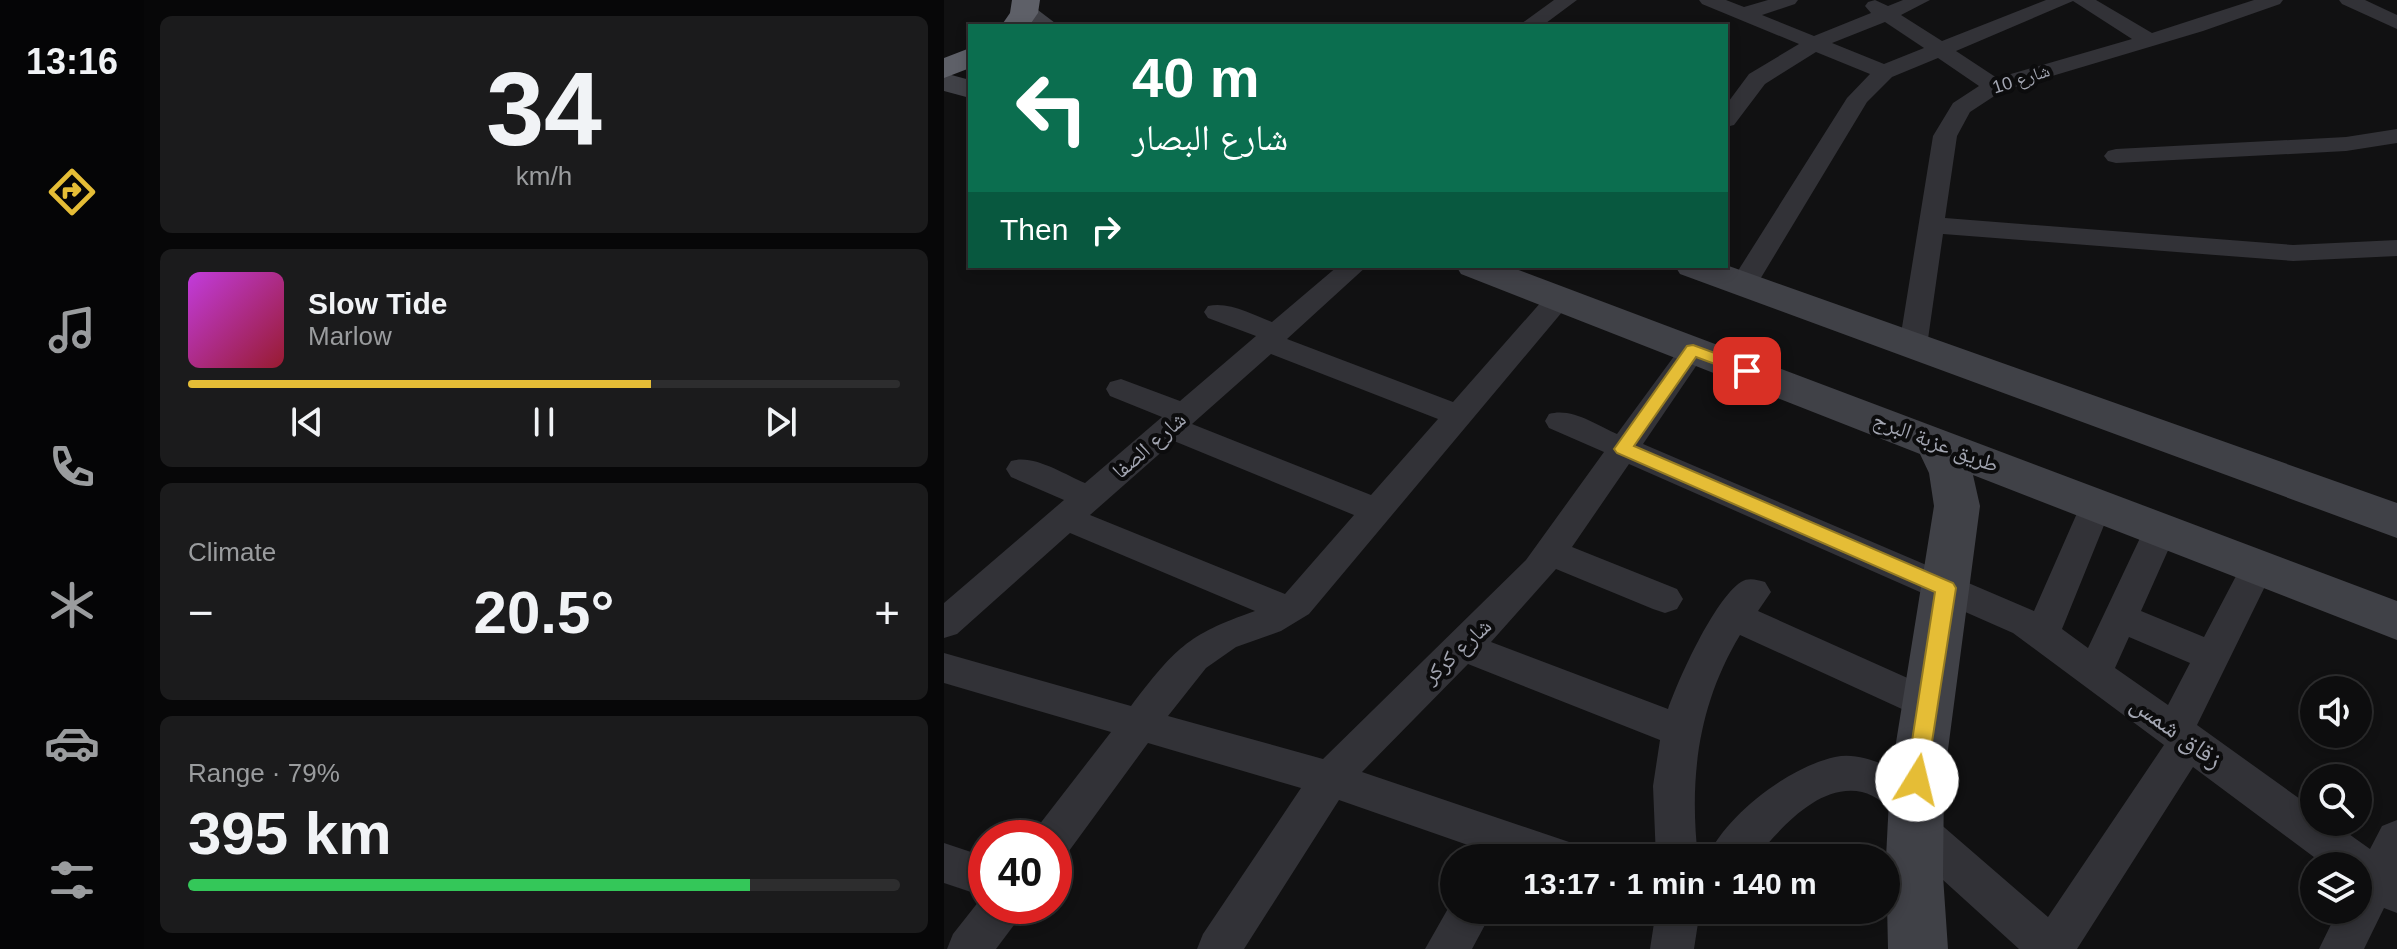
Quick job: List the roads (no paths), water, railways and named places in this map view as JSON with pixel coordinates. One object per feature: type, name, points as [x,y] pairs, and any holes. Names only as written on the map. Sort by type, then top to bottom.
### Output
[{"type":"highway","points":[[944,69],[968,58]]},
{"type":"street","points":[[1531,24],[1567,0]]},
{"type":"street","points":[[1709,0],[1884,72]]},
{"type":"street","points":[[1744,14],[1788,0]]},
{"type":"street","points":[[1866,0],[1994,86]]},
{"type":"street","points":[[1728,117],[1757,79],[1817,42],[1890,15],[1920,0]]},
{"type":"street","points":[[1743,285],[1858,98],[1884,72],[2064,0]]},
{"type":"street","points":[[2082,0],[2150,41]]},
{"type":"street","name":"شارع 10","points":[[1913,346],[1948,126],[1970,100],[1994,86],[2150,41],[2273,0]]},
{"type":"street","points":[[2349,0],[2397,23]]},
{"type":"street","points":[[944,82],[968,88]]},
{"type":"street","points":[[2116,156],[2346,144],[2397,136]]},
{"type":"street","points":[[1932,225],[2293,253],[2397,248]]},
{"type":"street","name":"شارع الصفا","points":[[944,624],[1352,268]]},
{"type":"street","name":"طريق عزبة البرج","points":[[1479,268],[2097,503],[2397,621]]},
{"type":"street","points":[[1698,268],[2397,521]]},
{"type":"street","points":[[1068,820],[1177,674],[1203,649],[1223,637],[1268,621],[1288,610],[1312,589],[1559,299]]},
{"type":"street","points":[[1218,312],[1271,338],[1459,416]]},
{"type":"street","name":"شارع كركر","points":[[1219,949],[1330,779],[1380,725],[1463,647],[1551,553],[1693,350]]},
{"type":"street","points":[[1121,389],[1177,421],[1378,511]]},
{"type":"street","name":"زقاق شمس","points":[[1560,421],[2009,615],[2042,634],[2387,886]]},
{"type":"street","points":[[1918,949],[1914,815],[1957,506],[1951,473],[1936,442]]},
{"type":"street","points":[[1022,469],[1077,508],[1288,610]]},
{"type":"street","points":[[2042,634],[2097,503]]},
{"type":"street","points":[[2095,672],[2161,528]]},
{"type":"street","points":[[1551,553],[1665,599]]},
{"type":"street","points":[[1740,844],[1783,801],[1816,779],[1837,774],[1869,776],[1898,790],[1914,815],[2051,949],[2182,735],[2211,656],[2258,566]]},
{"type":"street","points":[[1676,844],[1671,795],[1681,731],[1698,678],[1743,604],[1928,704]]},
{"type":"street","points":[[2120,617],[2211,656]]},
{"type":"street","points":[[1463,647],[1681,731]]},
{"type":"street","points":[[944,668],[1330,779],[1494,844]]},
{"type":"street","points":[[2341,949],[2387,886],[2397,839]]},
{"type":"street","points":[[944,863],[968,871]]},
{"type":"street","points":[[969,949],[988,924]]},
{"type":"street","points":[[1447,949],[1462,924]]},
{"type":"street","points":[[1672,949],[1676,924]]}]
